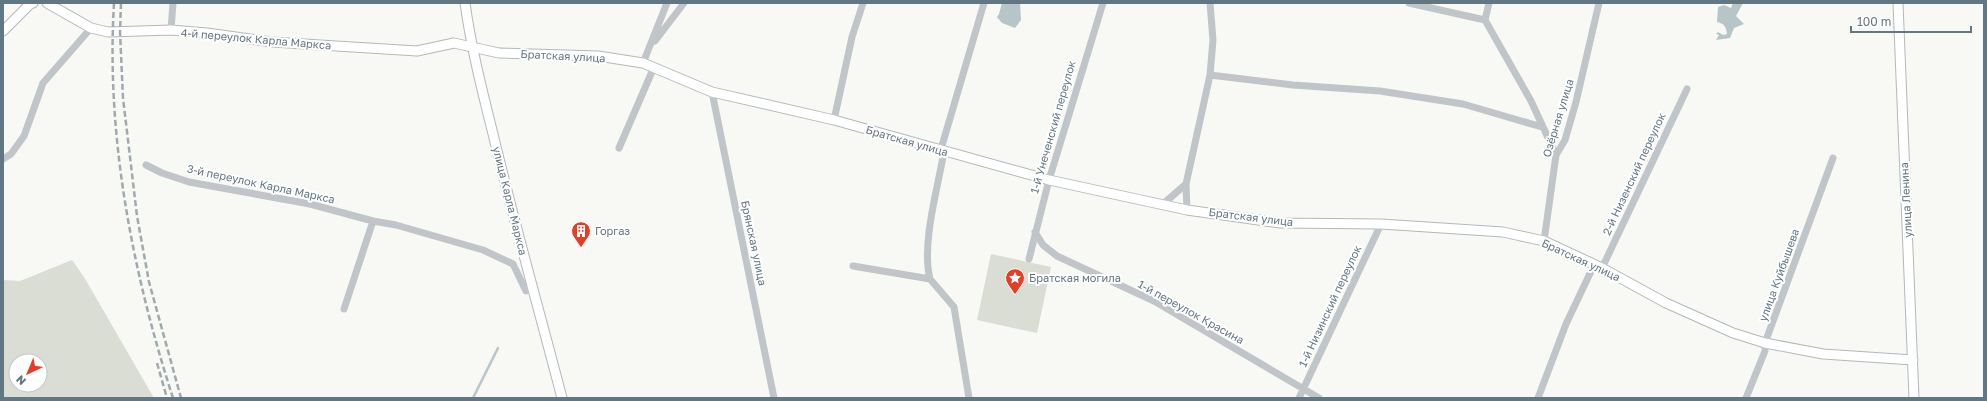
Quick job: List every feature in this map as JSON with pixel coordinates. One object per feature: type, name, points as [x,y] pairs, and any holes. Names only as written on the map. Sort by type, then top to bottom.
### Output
[{"type":"street","points":[[3,31],[31,3]]},
{"type":"street","name":"4-й переулок Карла Маркса","points":[[47,3],[91,28],[112,32],[171,30],[207,33],[272,42],[418,51],[454,43],[472,46]]},
{"type":"street","points":[[171,30],[173,3]]},
{"type":"street","name":"улица Карла Маркса","points":[[465,3],[472,46],[518,238],[562,398]]},
{"type":"street","points":[[643,63],[667,3]]},
{"type":"street","points":[[648,50],[684,3]]},
{"type":"street","points":[[834,120],[852,37],[863,3]]},
{"type":"street","points":[[969,398],[954,307],[930,279],[927,266],[928,242],[942,150],[984,3]]},
{"type":"street","name":"1-й Унеченский переулок","points":[[1029,259],[1049,180],[1103,3]]},
{"type":"street","points":[[1187,210],[1186,184],[1210,75],[1214,40],[1210,3]]},
{"type":"street","points":[[1409,3],[1485,20]]},
{"type":"street","points":[[1489,3],[1485,20],[1531,101],[1556,155]]},
{"type":"street","name":"Озёрная улица","points":[[1544,241],[1556,155],[1564,140],[1576,102],[1599,3]]},
{"type":"street","name":"улица Ленина","points":[[1898,3],[1914,398]]},
{"type":"street","points":[[3,159],[11,154],[24,136],[43,83],[91,28]]},
{"type":"street","name":"Братская улица","points":[[472,46],[499,53],[598,56],[643,63],[712,92],[834,120],[1049,180],[1187,210],[1280,223],[1380,224],[1503,232],[1544,241],[1598,267],[1666,303],[1732,333],[1765,343],[1823,354],[1913,360]]},
{"type":"street","points":[[619,148],[654,67]]},
{"type":"street","points":[[1210,75],[1293,85],[1380,91],[1455,103],[1542,127]]},
{"type":"street","name":"2-й Низенский переулок","points":[[1538,398],[1566,324],[1598,267],[1686,89]]},
{"type":"street","name":"Брянская улица","points":[[712,92],[774,398]]},
{"type":"street","name":"улица Куйбышева","points":[[1746,398],[1765,351],[1765,343],[1833,158]]},
{"type":"street","name":"3-й переулок Карла Маркса","points":[[146,165],[162,173],[189,182],[310,204],[373,221],[396,224],[483,250],[513,264],[526,291],[533,289]]},
{"type":"street","points":[[1163,204],[1186,184]]},
{"type":"street","points":[[344,309],[373,221]]},
{"type":"street","name":"1-й Низинский переулок","points":[[1299,398],[1380,224]]},
{"type":"street","name":"1-й переулок Красина","points":[[1035,232],[1043,245],[1057,256],[1154,301],[1319,398]]},
{"type":"street","points":[[853,266],[930,279]]},
{"type":"shaded area","points":[[1002,3],[1020,3],[1021,20],[1015,28],[1002,23],[997,17]]},
{"type":"shaded area","points":[[1733,3],[1743,3],[1736,16],[1744,24],[1734,28],[1730,38],[1716,40],[1719,35],[1716,34],[1718,32],[1723,35],[1727,34],[1725,26],[1717,22],[1718,7],[1724,5],[1731,8]]},
{"type":"shaded area","points":[[991,254],[1051,267],[1037,333],[977,320]]},
{"type":"shaded area","points":[[72,260],[84,277],[154,398],[3,398],[3,280],[20,281]]},
{"type":"waterway","points":[[473,398],[498,348]]},
{"type":"railway","points":[[114,3],[114,103],[118,153],[125,203],[145,301],[173,398]]},
{"type":"railway","points":[[121,3],[120,32],[123,98],[137,216],[149,282],[181,398]]},
{"type":"railway","points":[[157,363],[167,398]]},
{"type":"place","name":"Горгаз","points":[[581,248]]},
{"type":"place","name":"Братская могила","points":[[1015,295]]}]
